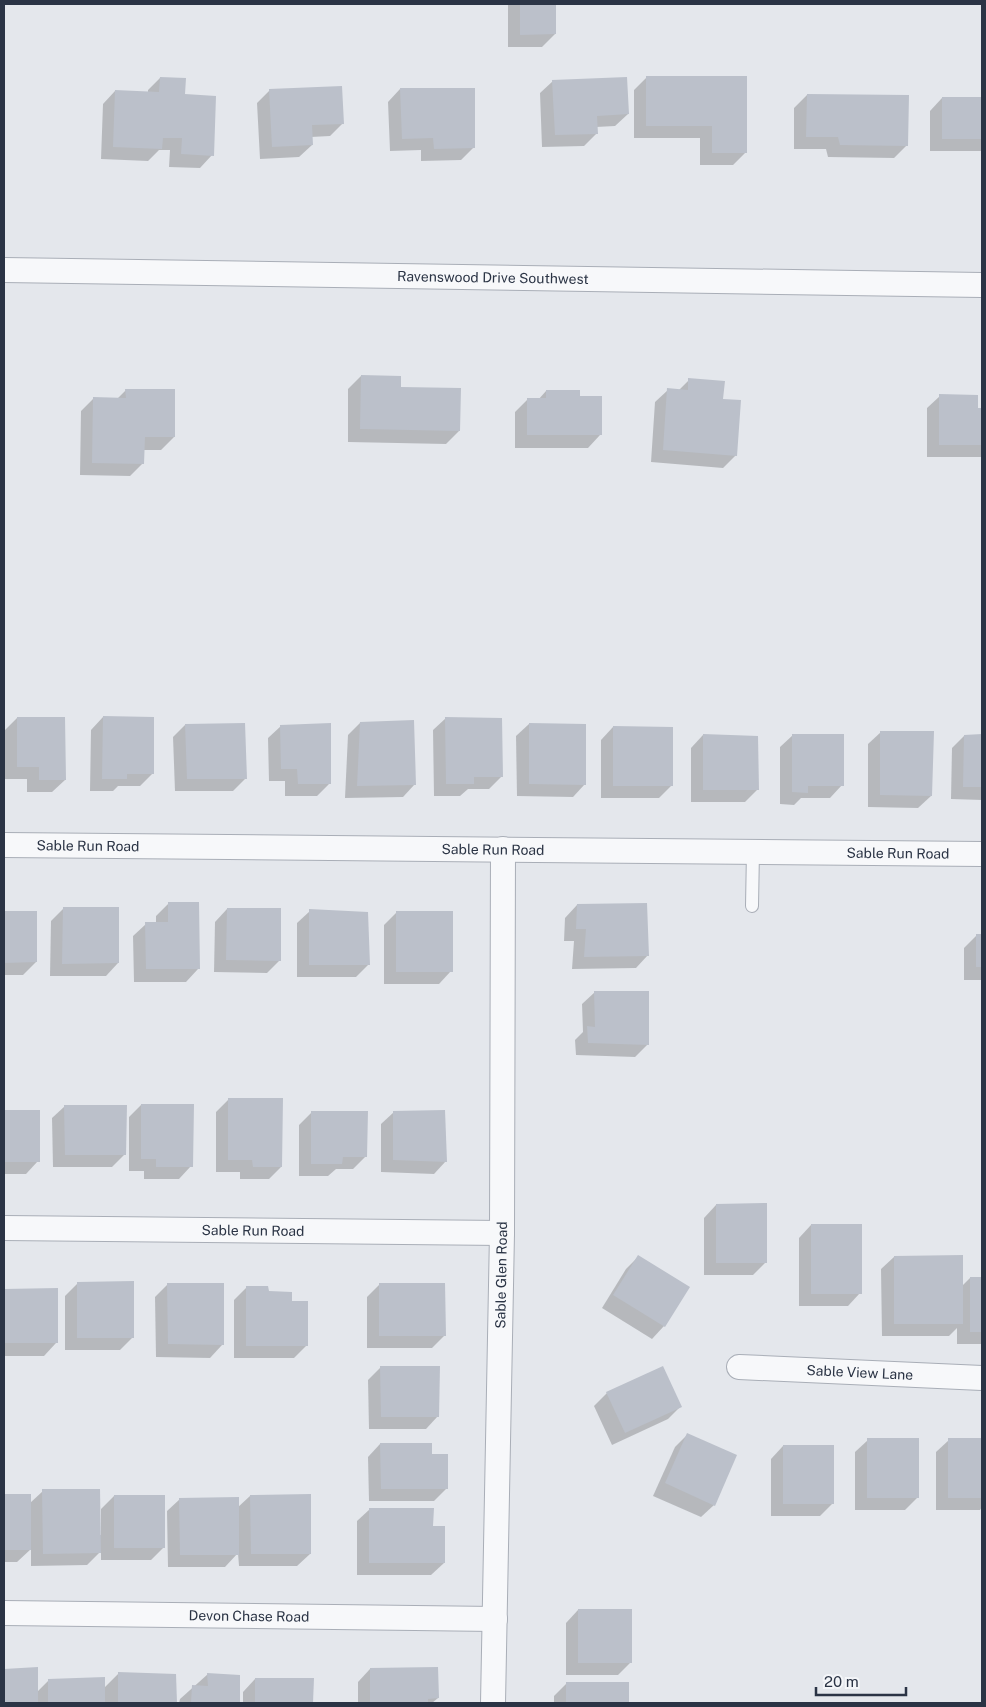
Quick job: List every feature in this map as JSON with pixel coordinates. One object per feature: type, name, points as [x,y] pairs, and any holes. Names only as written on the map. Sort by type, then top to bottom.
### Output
[{"type":"street","name":"Ravenswood Drive Southwest","points":[[4,270],[982,285]]},
{"type":"street","name":"Sable Run Road","points":[[4,845],[982,854]]},
{"type":"street","name":"Sable Glen Road","points":[[493,1703],[502,1232],[503,849]]},
{"type":"street","name":"Sable Run Road","points":[[4,1228],[502,1232]]},
{"type":"street","name":"Sable View Lane","points":[[738,1367],[982,1378]]},
{"type":"street","name":"Devon Chase Road","points":[[4,1612],[494,1620]]},
{"type":"lane","points":[[752,906],[753,851]]},
{"type":"building","points":[[520,4],[556,4],[556,34],[520,35]]},
{"type":"building","points":[[646,76],[747,76],[747,153],[712,153],[712,126],[646,126]]},
{"type":"building","points":[[160,77],[186,78],[185,94],[216,96],[214,156],[181,154],[182,138],[163,138],[162,149],[113,147],[115,90],[159,92]]},
{"type":"building","points":[[627,77],[629,114],[597,116],[598,134],[555,135],[552,80]]},
{"type":"building","points":[[342,86],[344,124],[312,125],[313,145],[272,147],[269,89]]},
{"type":"building","points":[[400,88],[475,88],[475,148],[434,149],[433,138],[402,139]]},
{"type":"building","points":[[807,94],[909,95],[908,146],[840,145],[838,137],[806,137]]},
{"type":"building","points":[[942,97],[982,97],[982,139],[942,139]]},
{"type":"building","points":[[361,375],[401,376],[401,387],[461,388],[460,431],[360,429]]},
{"type":"building","points":[[688,378],[725,381],[723,399],[741,400],[737,456],[663,450],[667,388],[688,390]]},
{"type":"building","points":[[125,389],[175,389],[175,437],[145,437],[144,464],[92,463],[93,397],[126,398]]},
{"type":"building","points":[[546,390],[580,390],[580,396],[602,396],[602,435],[527,435],[527,398],[546,398]]},
{"type":"building","points":[[939,394],[978,395],[978,408],[982,408],[982,445],[939,445]]},
{"type":"building","points":[[103,716],[154,717],[154,774],[127,774],[127,779],[102,779]]},
{"type":"building","points":[[17,717],[65,717],[66,780],[39,780],[39,767],[17,767]]},
{"type":"building","points":[[445,717],[502,718],[503,777],[474,777],[474,784],[446,784]]},
{"type":"building","points":[[414,720],[416,785],[357,786],[360,722]]},
{"type":"building","points":[[245,723],[247,779],[187,779],[185,724]]},
{"type":"building","points":[[331,723],[331,784],[298,784],[297,769],[281,769],[280,725]]},
{"type":"building","points":[[529,723],[586,724],[586,785],[529,784]]},
{"type":"building","points":[[613,726],[673,727],[673,786],[613,786]]},
{"type":"building","points":[[880,731],[934,731],[932,796],[880,795]]},
{"type":"building","points":[[703,734],[758,736],[759,790],[703,790]]},
{"type":"building","points":[[792,734],[844,734],[844,786],[808,786],[808,793],[792,792]]},
{"type":"building","points":[[982,734],[982,787],[963,787],[964,735]]},
{"type":"building","points":[[168,902],[199,902],[200,969],[146,969],[145,922],[168,922]]},
{"type":"building","points":[[647,903],[649,956],[584,957],[586,929],[576,929],[577,904]]},
{"type":"building","points":[[63,907],[119,907],[119,963],[62,964]]},
{"type":"building","points":[[227,908],[281,908],[281,961],[226,960]]},
{"type":"building","points":[[309,909],[368,912],[370,965],[309,965]]},
{"type":"building","points":[[4,911],[37,911],[37,962],[4,963]]},
{"type":"building","points":[[396,911],[453,911],[453,972],[396,972]]},
{"type":"building","points":[[976,934],[982,934],[982,967],[976,967]]},
{"type":"building","points":[[594,991],[649,991],[649,1045],[588,1043],[587,1026],[595,1027]]},
{"type":"building","points":[[228,1098],[283,1098],[282,1167],[253,1167],[252,1160],[228,1160]]},
{"type":"building","points":[[141,1104],[194,1104],[193,1167],[156,1167],[156,1159],[141,1159]]},
{"type":"building","points":[[64,1105],[127,1105],[126,1155],[65,1155]]},
{"type":"building","points":[[4,1110],[40,1110],[40,1162],[4,1162]]},
{"type":"building","points":[[445,1110],[447,1162],[393,1160],[393,1111]]},
{"type":"building","points":[[311,1111],[368,1111],[367,1157],[343,1157],[342,1164],[311,1164]]},
{"type":"building","points":[[767,1203],[767,1263],[716,1263],[716,1204]]},
{"type":"building","points":[[811,1224],[862,1224],[862,1294],[811,1294]]},
{"type":"building","points":[[638,1255],[690,1287],[665,1327],[613,1295]]},
{"type":"building","points":[[963,1255],[963,1324],[894,1324],[894,1256]]},
{"type":"building","points":[[970,1277],[982,1277],[982,1332],[970,1332]]},
{"type":"building","points":[[134,1281],[134,1338],[77,1338],[77,1282]]},
{"type":"building","points":[[167,1283],[224,1283],[224,1345],[168,1344]]},
{"type":"building","points":[[379,1283],[445,1283],[446,1336],[379,1336]]},
{"type":"building","points":[[246,1286],[268,1286],[269,1291],[292,1292],[292,1301],[308,1301],[308,1346],[246,1346]]},
{"type":"building","points":[[58,1288],[58,1343],[4,1343],[4,1289]]},
{"type":"building","points":[[380,1366],[440,1366],[439,1417],[381,1417]]},
{"type":"building","points":[[663,1366],[682,1407],[625,1433],[606,1392]]},
{"type":"building","points":[[687,1433],[737,1455],[715,1506],[665,1483]]},
{"type":"building","points":[[867,1438],[919,1438],[919,1498],[867,1498]]},
{"type":"building","points":[[948,1438],[982,1438],[982,1498],[948,1498]]},
{"type":"building","points":[[380,1443],[432,1443],[432,1454],[448,1454],[448,1489],[381,1489]]},
{"type":"building","points":[[783,1445],[834,1445],[834,1504],[783,1504]]},
{"type":"building","points":[[42,1489],[100,1489],[101,1553],[43,1554]]},
{"type":"building","points":[[4,1494],[31,1494],[31,1550],[4,1550]]},
{"type":"building","points":[[311,1494],[311,1554],[251,1554],[250,1495]]},
{"type":"building","points":[[114,1495],[165,1495],[165,1548],[114,1548]]},
{"type":"building","points":[[239,1497],[239,1555],[180,1555],[179,1498]]},
{"type":"building","points":[[369,1508],[434,1508],[433,1526],[445,1526],[445,1563],[369,1563]]},
{"type":"building","points":[[578,1609],[632,1609],[632,1663],[578,1663]]},
{"type":"building","points":[[38,1667],[38,1703],[4,1703],[4,1669]]},
{"type":"building","points":[[438,1667],[439,1698],[428,1699],[428,1703],[370,1703],[370,1668]]},
{"type":"building","points":[[118,1672],[176,1674],[177,1703],[118,1703]]},
{"type":"building","points":[[207,1673],[240,1675],[240,1703],[191,1703],[192,1685],[208,1686]]},
{"type":"building","points":[[105,1677],[105,1703],[48,1703],[48,1679]]},
{"type":"building","points":[[255,1678],[314,1678],[313,1703],[255,1703]]},
{"type":"building","points":[[566,1682],[629,1682],[629,1703],[566,1703]]}]
